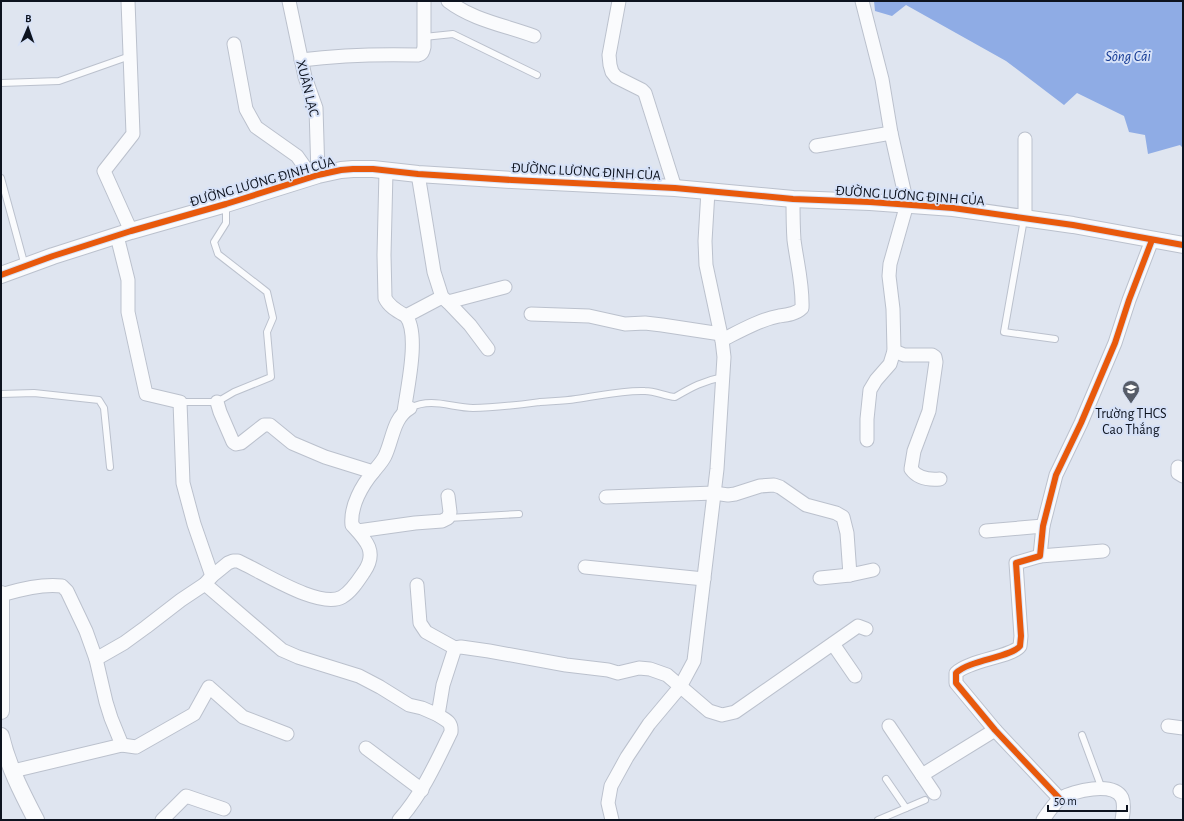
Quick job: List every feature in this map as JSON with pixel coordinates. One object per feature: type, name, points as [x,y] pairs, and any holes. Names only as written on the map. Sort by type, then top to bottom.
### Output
[{"type":"street","points":[[128,1],[133,134],[104,171],[124,233],[128,280],[128,312],[146,394],[180,402],[183,483],[209,580],[282,650],[298,657],[359,676],[409,705],[422,708],[438,715],[451,725],[451,732],[422,790],[400,820]]},
{"type":"street","name":"XUÂN LẠC","points":[[289,1],[305,77],[316,108],[315,176]]},
{"type":"street","points":[[301,60],[372,54],[418,55],[423,52],[424,48],[424,1]]},
{"type":"street","points":[[448,1],[459,9],[484,21],[510,27],[534,36]]},
{"type":"street","points":[[619,1],[609,55],[612,72],[616,77],[645,93],[675,188]]},
{"type":"street","points":[[862,1],[882,79],[891,133],[907,204],[890,264],[889,276],[893,309],[894,351],[890,364],[876,380],[870,390],[867,419],[867,440]]},
{"type":"street","points":[[234,44],[246,109],[256,126],[297,156],[315,176]]},
{"type":"street","points":[[816,146],[891,133]]},
{"type":"street","points":[[1024,218],[1025,138]]},
{"type":"street","name":"ĐƯỜNG LƯƠNG ĐỊNH CỦA","points":[[1,275],[124,233],[226,204],[315,176],[353,169],[373,169],[418,174],[512,180],[675,188],[793,199],[907,204],[953,208],[1073,225],[1183,245]]},
{"type":"street","points":[[96,659],[129,639],[209,580],[232,561],[238,561],[301,592],[316,597],[335,600],[344,596],[354,586],[366,569],[370,560],[370,547],[352,525],[354,505],[373,472],[385,456],[392,434],[407,410],[413,347],[412,329],[408,319],[390,305],[385,298],[384,255],[386,171]]},
{"type":"street","points":[[418,174],[434,272],[445,300],[470,325],[488,349]]},
{"type":"street","points":[[612,820],[608,803],[611,786],[627,757],[649,724],[680,687],[694,661],[717,469],[724,357],[706,265],[705,241],[708,191]]},
{"type":"street","points":[[531,314],[589,316],[625,324],[645,323],[662,325],[721,337],[772,318],[799,311],[802,308],[802,300],[800,274],[794,240],[793,199]]},
{"type":"street","points":[[1040,556],[1043,526],[1056,475],[1081,423],[1115,343],[1129,300],[1152,240]]},
{"type":"street","points":[[406,316],[445,300],[505,287]]},
{"type":"street","points":[[894,351],[904,355],[932,355],[935,357],[936,362],[929,411],[914,451],[911,469],[915,474],[924,478],[940,479]]},
{"type":"street","points":[[218,402],[220,412],[233,442],[236,444],[241,443],[264,425],[270,425],[292,443],[325,457],[373,472]]},
{"type":"street","points":[[606,497],[714,492],[728,495],[760,486],[774,485],[780,487],[806,505],[836,513],[843,517],[848,533],[850,575]]},
{"type":"street","points":[[358,531],[415,523],[442,521],[448,518],[450,512],[448,496]]},
{"type":"street","points":[[986,531],[1043,526]]},
{"type":"street","points":[[1060,799],[995,730],[956,683],[955,677],[956,673],[962,669],[1015,650],[1020,646],[1021,636],[1016,563],[1040,556],[1103,551]]},
{"type":"street","points":[[585,567],[704,579]]},
{"type":"street","points":[[820,578],[850,575],[873,570]]},
{"type":"street","points":[[1,711],[1,595],[45,585],[62,586],[67,591],[96,659],[106,702],[122,745]]},
{"type":"street","points":[[417,585],[420,623],[423,628],[426,632],[455,648],[461,647],[489,651],[566,665],[608,670],[618,673],[639,668],[650,669],[667,675],[709,711],[722,715],[735,712],[858,626],[866,629]]},
{"type":"street","points":[[833,644],[854,676]]},
{"type":"street","points":[[438,715],[443,685],[455,648]]},
{"type":"street","points":[[12,771],[122,745],[136,747],[194,714],[209,687],[242,716],[287,734]]},
{"type":"street","points":[[889,726],[922,775],[929,796]]},
{"type":"street","points":[[1168,726],[1183,728]]},
{"type":"street","points":[[922,775],[995,730]]},
{"type":"street","points":[[1,736],[4,750],[12,771],[36,820]]},
{"type":"street","points":[[366,748],[422,790]]},
{"type":"street","points":[[1043,820],[1060,799],[1091,788],[1112,790],[1117,793],[1121,798],[1123,805],[1122,820]]},
{"type":"street","points":[[162,820],[186,796],[224,809]]},
{"type":"lane","points":[[424,37],[454,34],[537,76]]},
{"type":"lane","points":[[1,83],[59,81],[130,56]]},
{"type":"lane","points":[[1,178],[26,267]]},
{"type":"lane","points":[[180,402],[218,402],[234,392],[271,377],[267,332],[273,318],[267,292],[218,254],[214,242],[226,223],[226,204]]},
{"type":"lane","points":[[1024,218],[1004,332],[1055,339]]},
{"type":"lane","points":[[407,410],[417,405],[433,403],[450,404],[469,408],[487,408],[636,391],[648,391],[675,397],[694,386],[712,379],[723,377]]},
{"type":"lane","points":[[1,394],[34,393],[99,400],[104,408],[110,466]]},
{"type":"lane","points":[[448,518],[519,514]]},
{"type":"lane","points":[[1082,735],[1102,789]]},
{"type":"lane","points":[[886,779],[906,808]]},
{"type":"lane","points":[[878,820],[929,796]]},
{"type":"water","name":"Sông Cái","points":[[874,1],[1183,1],[1183,148],[1180,145],[1148,154],[1145,135],[1129,132],[1124,116],[1077,93],[1064,105],[1006,61],[906,5],[892,16],[875,11]]},
{"type":"cycle path","points":[[1,275],[53,256],[131,231],[226,204],[318,175],[353,169],[373,169],[418,174],[512,180],[675,188],[793,199],[870,202],[953,208],[1073,225],[1183,245]]},
{"type":"cycle path","points":[[1060,799],[995,730],[956,683],[956,673],[970,665],[1008,653],[1020,646],[1021,636],[1016,563],[1040,556],[1043,526],[1056,475],[1081,423],[1115,343],[1129,300],[1152,240]]},
{"type":"place","name":"Trường THCS Cao Thắng","points":[[1131,404]]}]
